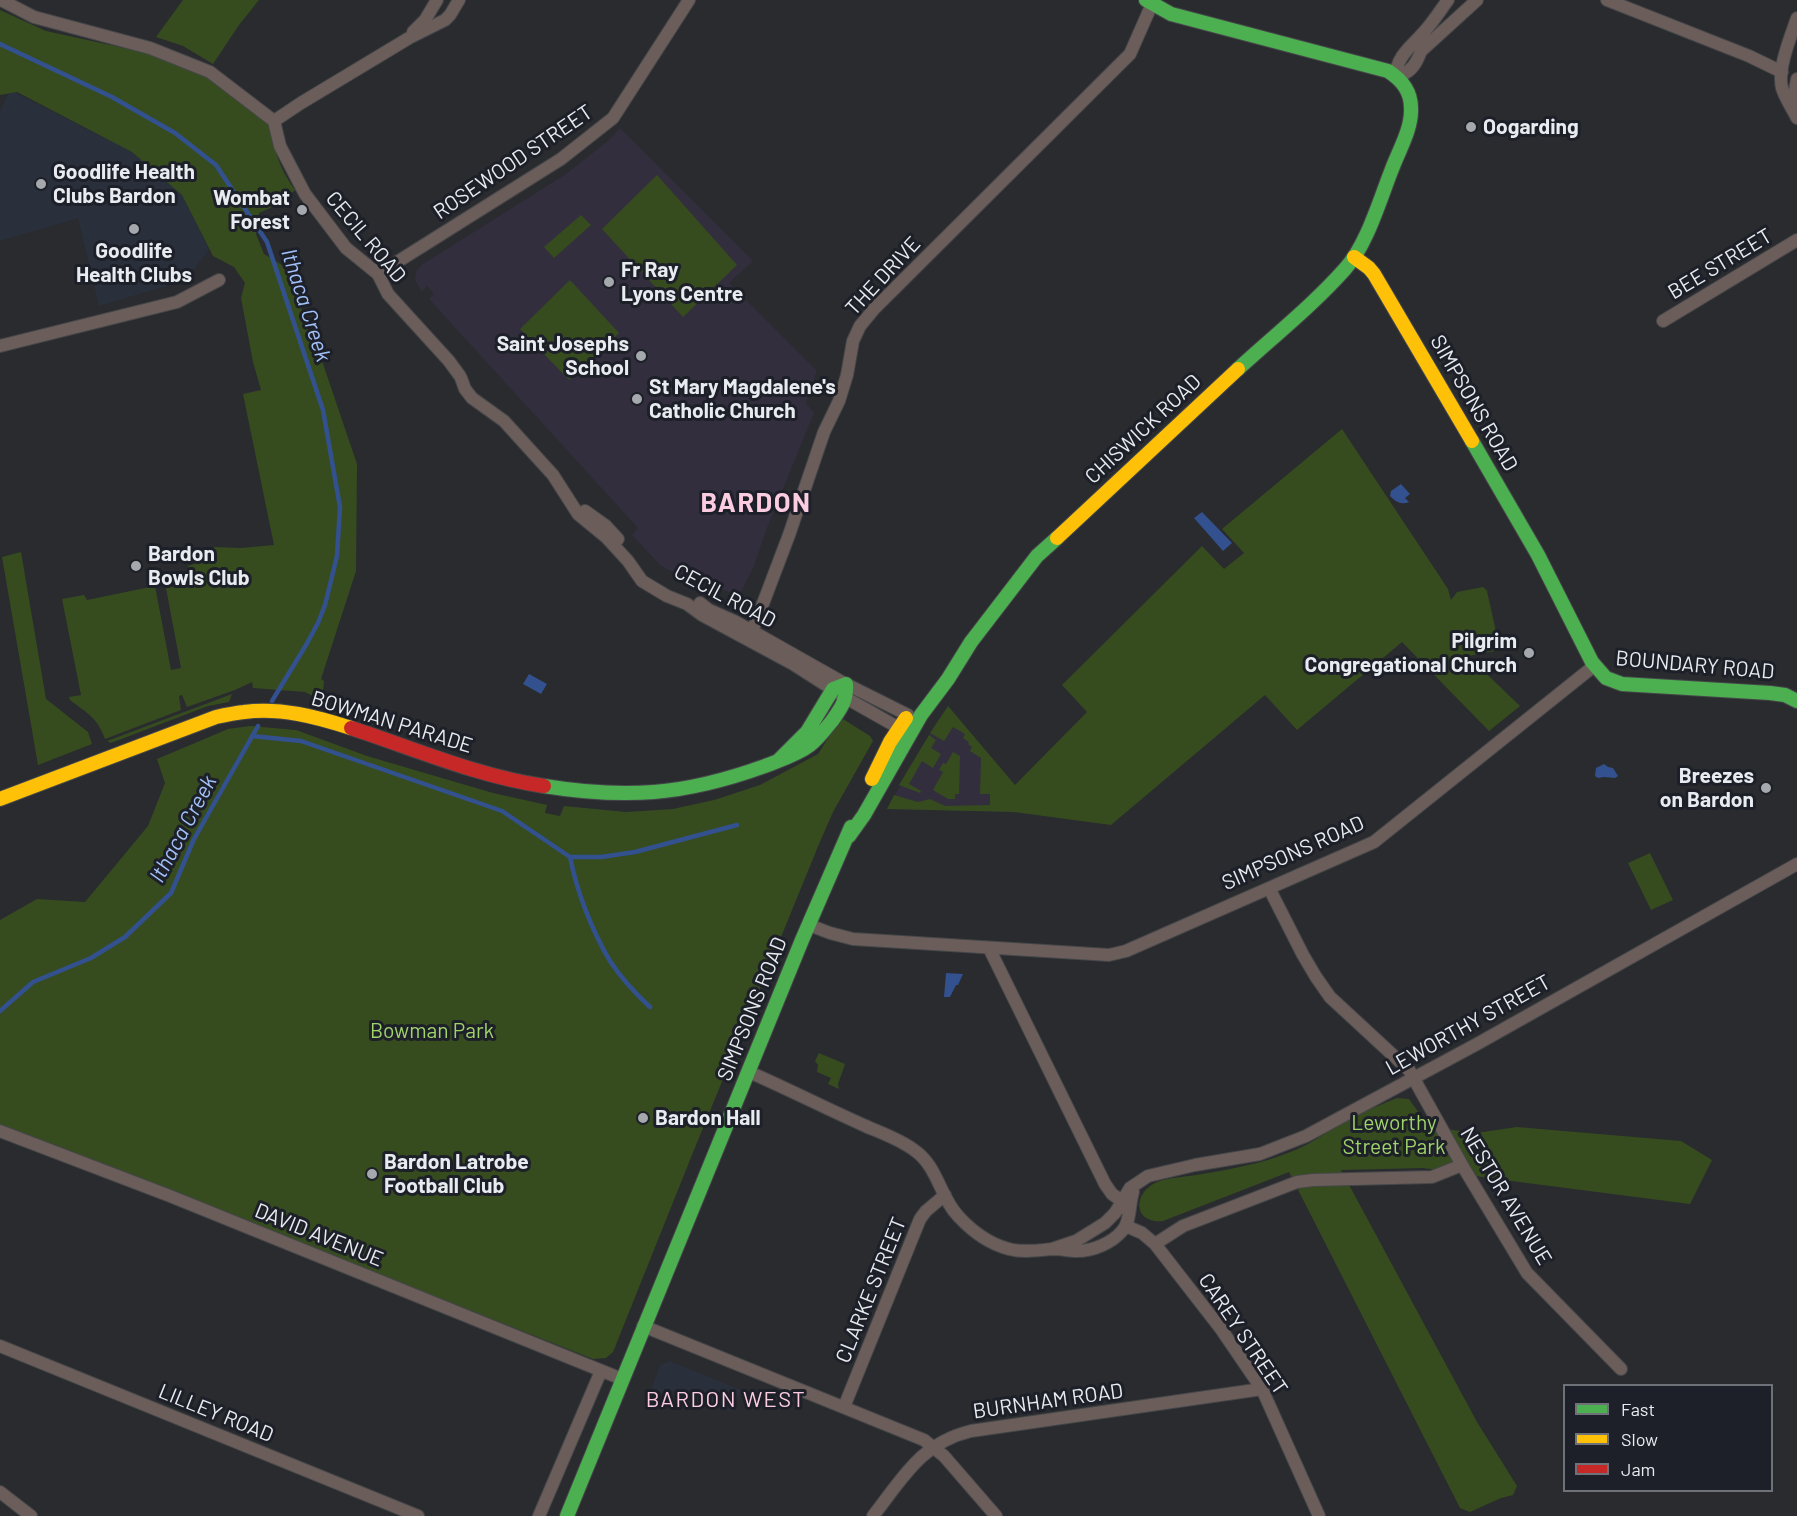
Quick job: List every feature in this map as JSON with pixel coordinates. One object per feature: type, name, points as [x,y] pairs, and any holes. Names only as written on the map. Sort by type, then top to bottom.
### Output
[{"type":"main road","points":[[1149,2],[1171,14],[1374,66],[1396,76],[1408,92],[1411,116],[1384,190],[1354,257]]},
{"type":"main road","name":"CHISWICK ROAD","points":[[809,925],[849,836],[857,809],[906,724],[941,673],[970,642],[1036,556],[1308,305],[1346,268],[1354,257]]},
{"type":"main road","name":"SIMPSONS ROAD","points":[[1354,257],[1374,274],[1421,352],[1538,555],[1594,666]]},
{"type":"main road","name":"BOUNDARY ROAD","points":[[1594,666],[1604,678],[1622,684],[1770,693],[1785,695],[1797,700]]},
{"type":"main road","name":"BOWMAN PARADE","points":[[0,799],[216,717],[231,712],[259,710],[290,713],[333,723],[448,762],[551,789],[601,794],[644,794],[712,784],[754,771],[813,743],[830,723],[842,690]]},
{"type":"main road","name":"SIMPSONS ROAD","points":[[567,1516],[809,925]]},
{"type":"street","points":[[1,0],[34,17],[150,48],[210,72],[274,121],[408,38],[445,20],[459,0]]},
{"type":"street","points":[[408,38],[437,0]]},
{"type":"street","name":"ROSEWOOD STREET","points":[[378,274],[561,159],[614,118],[689,0]]},
{"type":"street","points":[[1448,0],[1424,33],[1404,54],[1397,66],[1396,76],[1409,71],[1421,51],[1477,0]]},
{"type":"street","points":[[1608,0],[1749,56],[1782,72]]},
{"type":"street","name":"THE DRIVE","points":[[749,634],[789,535],[824,432],[839,401],[847,375],[852,343],[860,326],[874,309],[1130,54],[1149,2]]},
{"type":"street","points":[[1794,113],[1782,86],[1782,72],[1797,18]]},
{"type":"street","points":[[1421,51],[1424,33]]},
{"type":"street","points":[[1794,113],[1797,79]]},
{"type":"street","name":"CECIL ROAD","points":[[274,121],[280,146],[305,194],[346,248],[378,274],[388,294],[449,361],[472,398],[504,421],[553,475],[578,514],[606,537],[628,561],[640,579],[667,596],[687,604],[702,615],[749,634],[808,673],[906,724]]},
{"type":"street","name":"BEE STREET","points":[[1663,321],[1797,240]]},
{"type":"street","points":[[0,346],[177,302],[219,280]]},
{"type":"street","name":"SIMPSONS ROAD","points":[[809,925],[853,939],[1117,954],[1374,842],[1594,666]]},
{"type":"street","name":"LEWORTHY STREET","points":[[1052,1249],[1076,1241],[1100,1227],[1110,1218],[1132,1186],[1143,1179],[1162,1172],[1260,1154],[1306,1136],[1797,864]]},
{"type":"street","name":"NESTOR AVENUE","points":[[1269,888],[1303,955],[1330,997],[1414,1078],[1462,1165],[1527,1273],[1621,1369]]},
{"type":"street","points":[[989,948],[1104,1184],[1110,1193],[1122,1201],[1126,1226]]},
{"type":"street","name":"LEWORTHY STREET","points":[[748,1072],[793,1091],[913,1149],[930,1165],[955,1214],[990,1241],[1010,1250],[1078,1251],[1092,1248],[1112,1239],[1126,1226]]},
{"type":"street","name":"DAVID AVENUE","points":[[0,1131],[181,1200],[622,1379]]},
{"type":"street","points":[[1155,1244],[1192,1222],[1297,1182],[1432,1177],[1462,1165]]},
{"type":"street","points":[[1126,1226],[1131,1196],[1143,1179]]},
{"type":"street","name":"CLARKE STREET","points":[[844,1407],[920,1219],[945,1195]]},
{"type":"street","name":"CAREY STREET","points":[[1126,1226],[1142,1233],[1155,1244],[1221,1329],[1262,1389],[1319,1516]]},
{"type":"street","points":[[643,1326],[924,1440],[944,1456],[996,1516]]},
{"type":"street","name":"LILLEY ROAD","points":[[0,1346],[418,1516]]},
{"type":"street","points":[[539,1516],[601,1371]]},
{"type":"street","name":"BURNHAM ROAD","points":[[873,1516],[917,1460],[933,1446],[958,1434],[1262,1389]]},
{"type":"street","points":[[0,1492],[31,1516]]},
{"type":"shaded area","points":[[10,90],[132,152],[182,195],[209,250],[195,268],[176,283],[99,306],[78,218],[0,241],[0,111]]},
{"type":"shaded area","name":"Saint Josephs School","points":[[620,128],[753,261],[729,283],[817,371],[806,403],[814,413],[754,566],[742,590],[734,594],[694,576],[690,582],[660,565],[632,535],[638,528],[429,299],[434,294],[427,286],[422,292],[415,280],[416,271],[423,264],[566,174],[609,140]]},
{"type":"shaded area","points":[[948,706],[1014,785],[1014,812],[887,809]]},
{"type":"shaded area","points":[[670,1361],[741,1390],[732,1412],[697,1397],[688,1397],[665,1388],[662,1394],[651,1389],[660,1365]]},
{"type":"green space","points":[[183,0],[259,0],[213,64],[183,46],[156,37]]},
{"type":"green space","points":[[0,10],[46,31],[147,53],[206,76],[269,122],[278,158],[295,190],[283,202],[259,213],[256,234],[264,254],[282,265],[290,280],[321,358],[357,464],[356,571],[321,679],[324,681],[322,701],[305,692],[253,688],[252,682],[187,707],[182,695],[179,696],[181,710],[105,739],[95,721],[70,700],[69,697],[81,695],[62,599],[84,595],[87,600],[155,586],[171,670],[181,668],[166,588],[190,584],[188,566],[216,557],[214,547],[241,548],[274,545],[243,394],[261,390],[253,362],[241,298],[245,283],[234,267],[213,256],[182,195],[132,152],[17,92],[0,95]]},
{"type":"green space","points":[[657,175],[737,265],[683,317],[602,229]]},
{"type":"green space","points":[[581,215],[591,225],[554,258],[544,247]]},
{"type":"green space","points":[[570,280],[619,333],[569,380],[520,329]]},
{"type":"green space","points":[[1342,429],[1448,589],[1451,600],[1457,592],[1483,587],[1487,591],[1499,645],[1495,651],[1468,656],[1520,706],[1489,731],[1402,642],[1297,730],[1265,695],[1111,825],[1014,812],[887,809],[894,795],[918,802],[930,799],[945,806],[990,805],[990,794],[980,794],[981,758],[970,751],[972,747],[963,738],[965,734],[953,727],[944,741],[930,733],[948,706],[1015,785],[1087,712],[1062,685],[1202,546],[1224,569],[1244,553],[1222,529]]},
{"type":"green space","points":[[21,552],[46,699],[88,732],[92,744],[38,765],[2,557]]},
{"type":"green space","points":[[232,694],[229,702],[208,706],[111,743],[107,741]]},
{"type":"green space","name":"Bowman Park","points":[[843,719],[870,736],[873,741],[833,812],[819,844],[613,1352],[606,1358],[593,1359],[0,1127],[0,920],[37,899],[85,902],[148,826],[165,783],[157,759],[228,729],[250,726],[296,730],[367,756],[493,793],[547,805],[545,813],[560,816],[564,806],[626,812],[673,809],[714,800],[760,785],[818,754],[839,721]]},
{"type":"green space","points":[[929,735],[936,740],[931,748],[941,754],[933,768],[922,761],[909,784],[921,791],[920,793],[899,785]]},
{"type":"green space","points":[[953,752],[960,756],[959,794],[955,794],[955,799],[948,799],[933,790],[943,772],[939,770],[943,763],[946,764]]},
{"type":"green space","points":[[1650,853],[1673,900],[1651,910],[1628,863]]},
{"type":"green space","points":[[819,1053],[845,1064],[838,1084],[839,1089],[828,1084],[831,1078],[817,1072],[818,1065],[815,1061]]},
{"type":"green space","name":"Leworthy Street Park","points":[[1397,1098],[1409,1099],[1429,1127],[1476,1133],[1517,1127],[1681,1141],[1712,1160],[1690,1204],[1423,1168],[1341,1170],[1477,1422],[1517,1486],[1513,1495],[1470,1512],[1460,1508],[1289,1172],[1163,1221],[1146,1218],[1139,1207],[1143,1194],[1157,1182],[1243,1166],[1283,1155],[1308,1144],[1355,1116]]},
{"type":"water","points":[[1401,484],[1410,494],[1405,498],[1409,502],[1399,502],[1390,496],[1391,491]]},
{"type":"water","points":[[1202,512],[1232,543],[1223,551],[1194,518]]},
{"type":"water","points":[[529,674],[547,684],[541,694],[523,684]]},
{"type":"water","points":[[1604,764],[1613,768],[1618,776],[1598,778],[1595,776],[1596,768]]},
{"type":"water","points":[[946,973],[963,974],[950,997],[944,997]]},
{"type":"waterway","name":"Ithaca Creek","points":[[0,44],[112,97],[175,133],[216,165],[267,242],[323,410],[340,507],[337,556],[325,605],[306,645],[272,701]]},
{"type":"waterway","name":"Ithaca Creek","points":[[0,1011],[33,982],[91,958],[125,937],[171,893],[194,839],[258,726]]},
{"type":"waterway","points":[[252,736],[301,741],[502,811],[570,857],[601,857],[635,852],[737,825]]},
{"type":"waterway","points":[[570,857],[581,897],[603,949],[624,979],[650,1007]]},
{"type":"traffic: fast","points":[[1146,0],[1171,14],[1388,71],[1401,82],[1411,102],[1411,116],[1407,132],[1372,221],[1353,259],[1320,295],[1238,369]]},
{"type":"traffic: fast","points":[[1472,441],[1538,555],[1592,662],[1606,678],[1622,684],[1770,693],[1785,695],[1797,701]]},
{"type":"traffic: fast","points":[[849,836],[864,815],[921,715],[948,679],[971,642],[1037,556],[1057,538]]},
{"type":"traffic: fast","points":[[544,786],[599,792],[668,791],[751,771],[794,754],[805,749],[813,742],[841,708],[846,695],[846,684],[833,689],[807,732],[779,760]]},
{"type":"traffic: fast","points":[[567,1516],[802,940],[851,827]]},
{"type":"traffic: slow","points":[[1354,257],[1374,274],[1472,441]]},
{"type":"traffic: slow","points":[[1057,538],[1238,369]]},
{"type":"traffic: slow","points":[[0,799],[216,717],[241,712],[285,712],[351,728]]},
{"type":"traffic: slow","points":[[872,779],[890,742],[906,718]]},
{"type":"traffic: jam","points":[[351,728],[470,769],[544,786]]},
{"type":"place","name":"Oogarding","points":[[1471,127]]},
{"type":"place","name":"Goodlife Health Clubs Bardon","points":[[41,184]]},
{"type":"place","name":"Wombat Forest","points":[[302,210]]},
{"type":"place","name":"Goodlife Health Clubs","points":[[134,229]]},
{"type":"place","name":"Fr Ray Lyons Centre","points":[[609,282]]},
{"type":"place","name":"Saint Josephs School","points":[[641,356]]},
{"type":"place","name":"St Mary Magdalene's Catholic Church","points":[[637,399]]},
{"type":"place","name":"Bardon Bowls Club","points":[[136,566]]},
{"type":"place","name":"Pilgrim Congregational Church","points":[[1529,653]]},
{"type":"place","name":"Breezes on Bardon","points":[[1766,788]]},
{"type":"place","name":"Bardon Hall","points":[[643,1118]]},
{"type":"place","name":"Bardon Latrobe Football Club","points":[[372,1174]]},
{"type":"district","name":"BARDON","points":[[756,503]]},
{"type":"district","name":"BARDON WEST","points":[[726,1400]]}]
